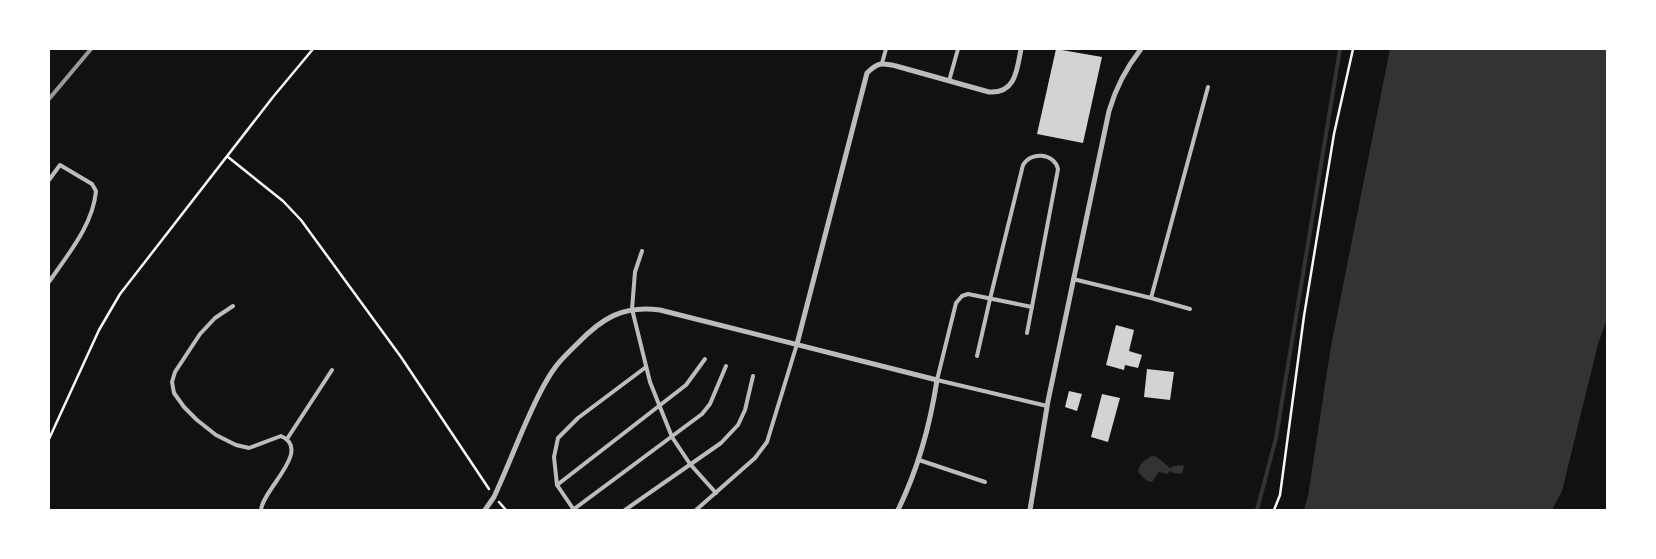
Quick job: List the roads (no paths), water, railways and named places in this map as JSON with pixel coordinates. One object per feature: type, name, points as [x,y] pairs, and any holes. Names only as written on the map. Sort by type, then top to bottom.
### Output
[{"type":"street","points":[[797,344],[867,73],[874,66],[882,63],[997,93],[1004,90],[1014,78],[1021,49]]},
{"type":"street","points":[[1030,510],[1047,406],[1109,111],[1116,90],[1130,63],[1142,49]]},
{"type":"street","points":[[485,510],[494,497],[537,397],[554,368],[601,322],[615,314],[647,308],[937,380],[926,436],[919,460],[898,510]]},
{"type":"lane","points":[[882,63],[886,49]]},
{"type":"lane","points":[[949,81],[958,49]]},
{"type":"lane","points":[[1151,298],[1208,87]]},
{"type":"lane","points":[[977,356],[1023,165],[1030,156],[1041,156],[1055,162],[1058,169],[1027,333]]},
{"type":"lane","points":[[49,180],[60,165],[92,184],[96,191],[88,218],[79,238],[49,282]]},
{"type":"lane","points":[[642,251],[635,272],[632,310],[646,367],[672,437],[690,464],[716,493]]},
{"type":"lane","points":[[1073,279],[1190,308]]},
{"type":"lane","points":[[1032,307],[968,294],[958,299],[937,380],[1047,406]]},
{"type":"lane","points":[[233,306],[215,318],[200,334],[175,372],[172,382],[174,393],[184,407],[216,435],[236,445],[249,448],[281,436],[291,444],[292,454],[287,465],[264,499],[261,510]]},
{"type":"lane","points":[[696,510],[755,458],[767,442],[797,344]]},
{"type":"lane","points":[[557,485],[686,385],[705,358]]},
{"type":"lane","points":[[646,367],[578,418],[558,438],[554,457],[557,485],[574,510],[702,414],[710,404],[726,366]]},
{"type":"lane","points":[[287,439],[332,370]]},
{"type":"lane","points":[[625,510],[720,442],[738,425],[745,410],[753,376]]},
{"type":"lane","points":[[919,460],[985,482]]},
{"type":"waterway","points":[[1257,510],[1276,438],[1340,49]]},
{"type":"railway","points":[[49,99],[91,49]]}]
